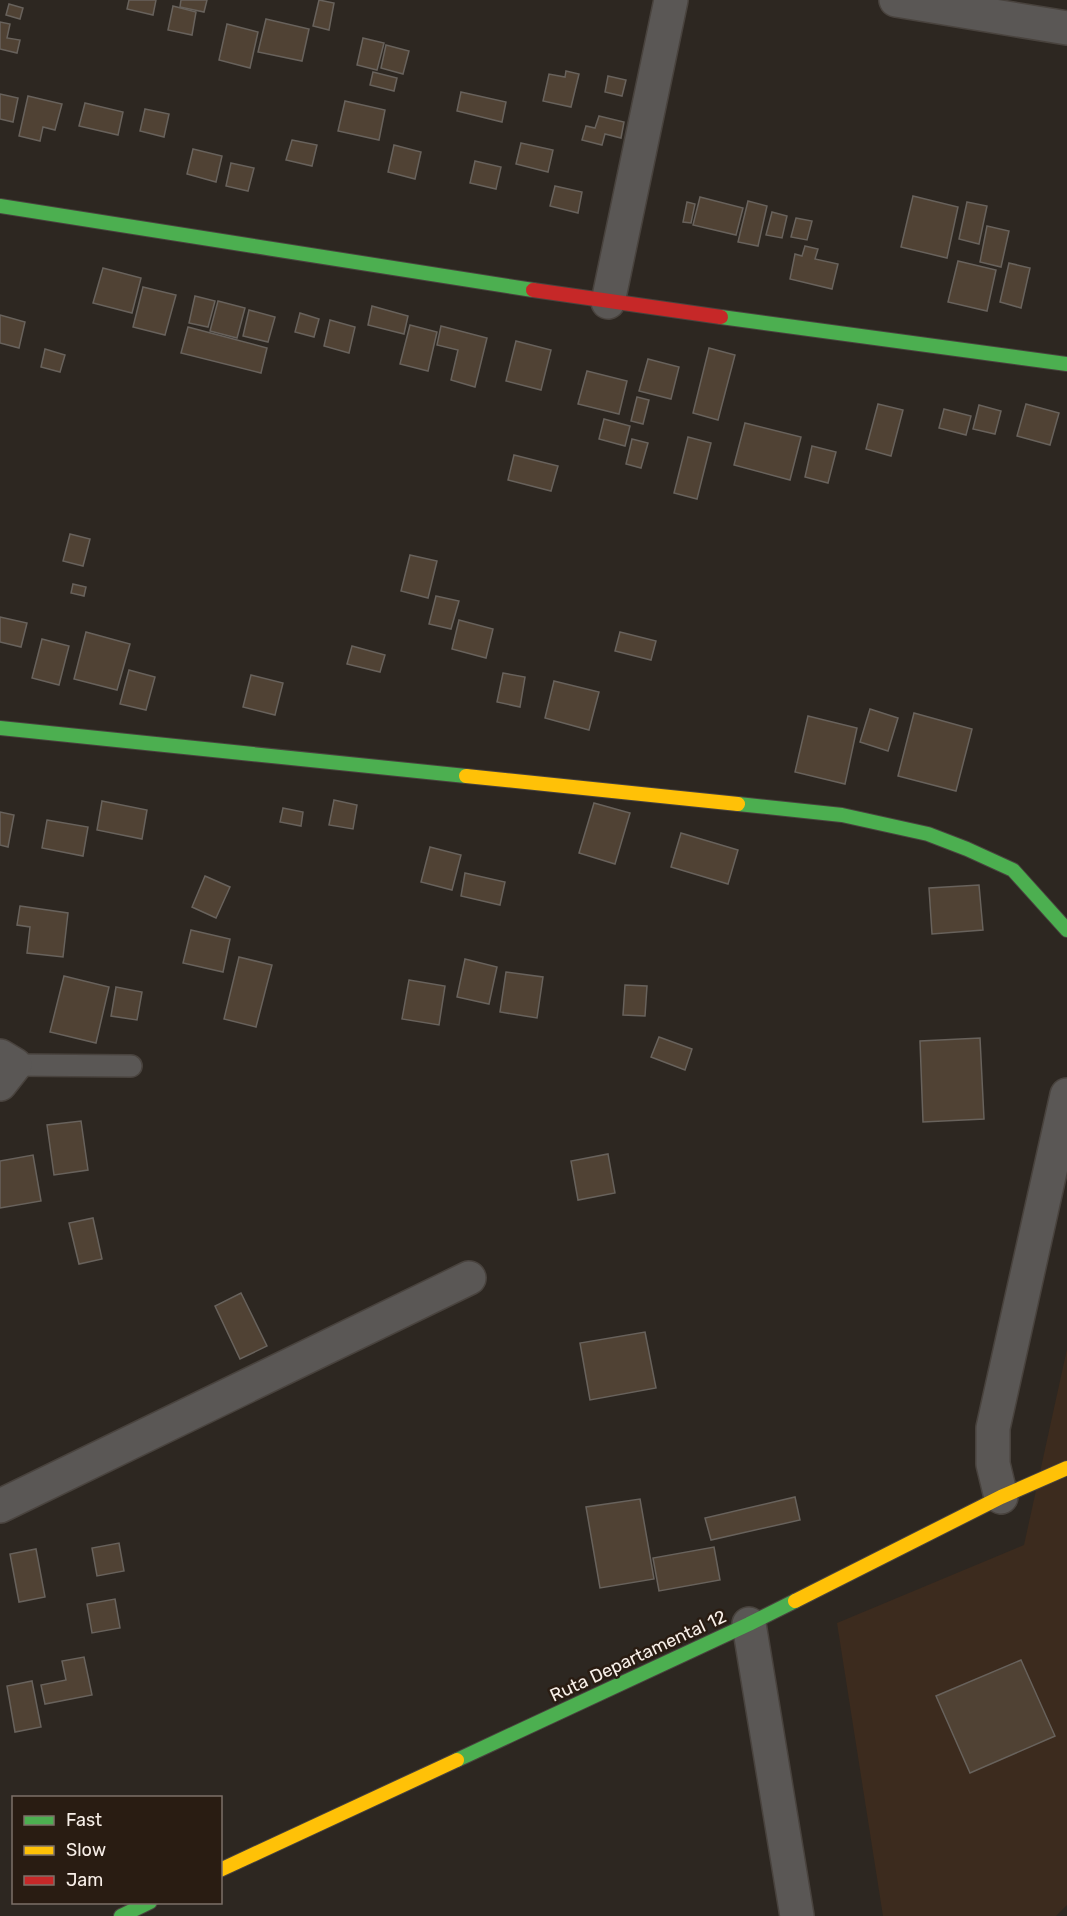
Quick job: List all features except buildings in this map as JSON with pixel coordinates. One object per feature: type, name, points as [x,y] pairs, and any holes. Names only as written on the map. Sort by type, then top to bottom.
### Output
[{"type":"street","points":[[608,302],[671,0]]},
{"type":"street","points":[[896,0],[1067,28]]},
{"type":"street","points":[[0,206],[608,302],[1067,364]]},
{"type":"street","points":[[0,728],[842,816],[928,834],[1013,870],[1067,930]]},
{"type":"street","points":[[1001,1497],[993,1464],[993,1428],[1067,1095]]},
{"type":"street","points":[[0,1506],[469,1278]]},
{"type":"street","name":"Ruta Departamental 12","points":[[222,1869],[749,1624],[1001,1497],[1067,1468]]},
{"type":"street","points":[[749,1624],[797,1916]]},
{"type":"street","points":[[122,1916],[146,1904]]},
{"type":"lane","points":[[5,1068],[131,1066]]},
{"type":"shaded area","points":[[1067,1349],[1067,1905],[1056,1916],[883,1916],[837,1623],[1024,1545]]},
{"type":"traffic: fast","points":[[0,206],[533,290]]},
{"type":"traffic: fast","points":[[721,317],[1067,364]]},
{"type":"traffic: fast","points":[[0,728],[466,776]]},
{"type":"traffic: fast","points":[[738,804],[842,815],[928,834],[1013,870],[1067,930]]},
{"type":"traffic: fast","points":[[457,1760],[795,1601]]},
{"type":"traffic: fast","points":[[121,1916],[146,1904]]},
{"type":"traffic: slow","points":[[466,776],[738,804]]},
{"type":"traffic: slow","points":[[795,1601],[1001,1497],[1067,1468]]},
{"type":"traffic: slow","points":[[222,1869],[457,1760]]},
{"type":"traffic: jam","points":[[533,290],[721,317]]}]
